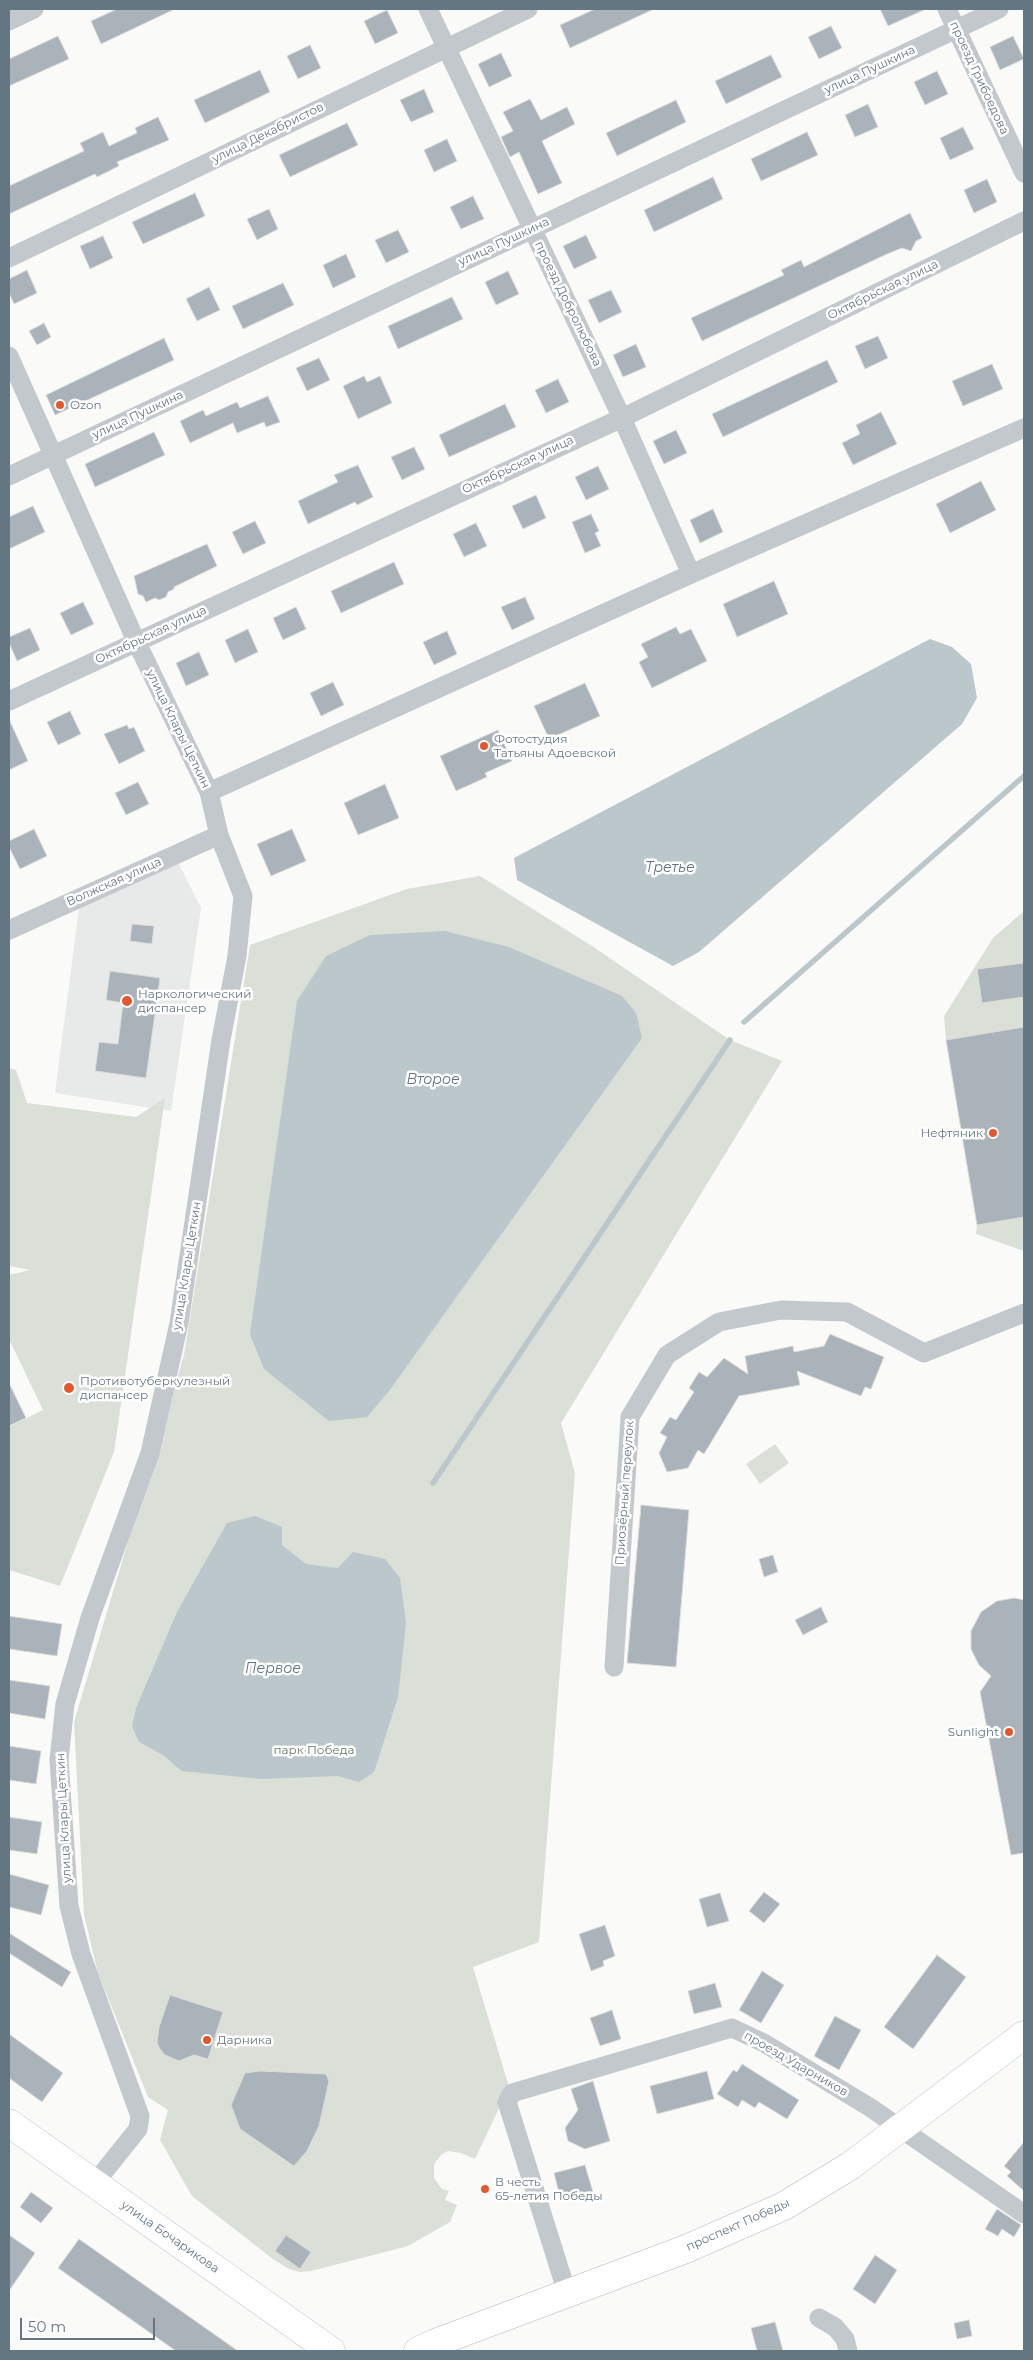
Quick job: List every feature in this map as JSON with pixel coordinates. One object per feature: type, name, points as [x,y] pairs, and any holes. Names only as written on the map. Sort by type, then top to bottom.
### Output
[{"type":"main road","name":"проспект Победы","points":[[418,2351],[686,2248],[784,2206],[850,2166],[1024,2035]]},
{"type":"main road","name":"улица Бочарикова","points":[[9,2123],[331,2351]]},
{"type":"street","points":[[9,21],[34,9]]},
{"type":"street","name":"проезд Добролюбова","points":[[428,9],[622,418],[691,574]]},
{"type":"street","name":"улица Декабристов","points":[[9,258],[528,9]]},
{"type":"street","name":"проезд Грибоедова","points":[[947,9],[1024,173]]},
{"type":"street","name":"улица Пушкина","points":[[9,476],[999,9]]},
{"type":"street","name":"Октябрьская улица","points":[[9,701],[622,418],[1024,221]]},
{"type":"street","name":"улица Клары Цеткин","points":[[9,356],[136,641],[209,792],[218,835],[243,896],[237,956],[221,1040],[179,1323],[150,1453],[90,1618],[65,1704],[59,1760],[69,1906],[81,1954],[140,2116],[138,2129],[94,2184]]},
{"type":"street","points":[[209,792],[691,574],[1024,428]]},
{"type":"street","name":"Волжская улица","points":[[9,930],[218,835]]},
{"type":"street","name":"Приозёрный переулок","points":[[614,1666],[630,1417],[667,1355],[719,1322],[781,1310],[847,1312],[924,1353],[1024,1314]]},
{"type":"street","name":"проезд Ударников","points":[[567,2293],[507,2102],[512,2093],[732,2028],[764,2043],[900,2128],[1024,2214]]},
{"type":"street","points":[[819,2318],[835,2328],[845,2339],[848,2351]]},
{"type":"shaded area","name":"Наркологический диспансер","points":[[178,862],[201,908],[171,1111],[55,1093],[79,908]]},
{"type":"green space","name":"парк Победa","points":[[480,876],[592,946],[730,1040],[782,1061],[561,1423],[575,1473],[539,1942],[473,1967],[509,2087],[475,2159],[461,2153],[448,2151],[442,2154],[434,2164],[434,2178],[442,2189],[449,2191],[445,2200],[457,2205],[450,2222],[408,2246],[311,2271],[300,2272],[289,2269],[273,2259],[192,2196],[160,2140],[168,2110],[148,2097],[98,1973],[84,1915],[74,1722],[184,1355],[250,945],[407,889]]},
{"type":"green space","name":"Нефтяник","points":[[1024,911],[1024,1251],[976,1234],[977,1225],[946,1040],[944,1016],[993,938]]},
{"type":"green space","name":"Противотуберкулезный диспансер","points":[[9,1068],[16,1070],[27,1103],[136,1117],[165,1098],[114,1452],[60,1586],[9,1570],[9,1427],[43,1410],[9,1339],[9,1275],[30,1270],[9,1266]]},
{"type":"green space","points":[[775,1444],[789,1463],[760,1484],[746,1464]]},
{"type":"water","name":"Третье","points":[[930,639],[952,647],[971,664],[977,698],[962,724],[699,952],[673,966],[517,880],[514,858]]},
{"type":"water","name":"Второе","points":[[445,931],[509,947],[622,996],[636,1013],[642,1038],[389,1391],[367,1417],[329,1421],[264,1369],[250,1334],[297,1001],[326,956],[370,935]]},
{"type":"water","name":"Первое","points":[[255,1516],[282,1527],[282,1545],[306,1564],[338,1568],[353,1552],[385,1559],[400,1578],[406,1623],[398,1697],[374,1772],[359,1782],[338,1776],[261,1779],[182,1771],[163,1755],[139,1742],[132,1726],[136,1708],[177,1612],[227,1523]]},
{"type":"building","points":[[117,9],[175,9],[101,44],[91,21]]},
{"type":"building","points":[[595,9],[654,9],[570,48],[560,25]]},
{"type":"building","points":[[880,9],[926,9],[888,26]]},
{"type":"building","points":[[387,10],[398,33],[375,44],[364,21]]},
{"type":"building","points":[[831,26],[842,48],[819,59],[808,37]]},
{"type":"building","points":[[58,36],[69,59],[9,86],[9,59]]},
{"type":"building","points":[[1013,36],[1024,59],[1000,70],[990,47]]},
{"type":"building","points":[[310,45],[321,68],[298,79],[287,56]]},
{"type":"building","points":[[501,53],[512,76],[489,87],[478,64]]},
{"type":"building","points":[[771,55],[782,77],[726,104],[715,81]]},
{"type":"building","points":[[260,70],[270,92],[205,123],[194,100]]},
{"type":"building","points":[[937,71],[948,94],[925,105],[914,82]]},
{"type":"building","points":[[424,89],[434,112],[411,122],[400,100]]},
{"type":"building","points":[[530,99],[541,120],[567,107],[575,124],[542,141],[562,183],[538,194],[519,152],[510,157],[501,137],[513,131],[503,112]]},
{"type":"building","points":[[676,100],[686,122],[617,156],[606,133]]},
{"type":"building","points":[[868,104],[878,127],[855,137],[845,115]]},
{"type":"building","points":[[158,117],[169,140],[117,162],[119,166],[97,177],[95,174],[9,214],[9,186],[84,151],[80,143],[103,132],[109,146],[137,133],[135,128]]},
{"type":"building","points":[[347,123],[358,145],[290,177],[279,155]]},
{"type":"building","points":[[963,127],[974,149],[950,160],[940,138]]},
{"type":"building","points":[[807,132],[818,155],[761,181],[751,159]]},
{"type":"building","points":[[447,139],[457,161],[434,172],[424,150]]},
{"type":"building","points":[[713,177],[723,199],[654,232],[644,210]]},
{"type":"building","points":[[987,179],[997,202],[974,213],[964,190]]},
{"type":"building","points":[[195,193],[205,216],[143,244],[132,222]]},
{"type":"building","points":[[473,196],[484,219],[461,229],[450,207]]},
{"type":"building","points":[[269,209],[278,229],[257,240],[247,219]]},
{"type":"building","points":[[910,213],[922,238],[916,241],[911,251],[902,248],[887,254],[702,341],[691,318],[784,275],[781,270],[801,260],[804,267]]},
{"type":"building","points":[[398,230],[409,252],[386,263],[375,240]]},
{"type":"building","points":[[586,235],[597,258],[574,269],[563,246]]},
{"type":"building","points":[[103,236],[113,258],[90,269],[80,246]]},
{"type":"building","points":[[346,254],[356,277],[333,288],[323,265]]},
{"type":"building","points":[[27,270],[37,293],[14,304],[9,293],[9,279]]},
{"type":"building","points":[[508,271],[519,294],[496,305],[485,282]]},
{"type":"building","points":[[283,283],[294,305],[243,329],[232,306]]},
{"type":"building","points":[[209,287],[220,310],[197,321],[186,299]]},
{"type":"building","points":[[611,290],[622,312],[599,323],[588,300]]},
{"type":"building","points":[[452,297],[463,319],[398,349],[388,326]]},
{"type":"building","points":[[44,323],[51,337],[37,345],[29,331]]},
{"type":"building","points":[[878,336],[888,358],[865,369],[855,346]]},
{"type":"building","points":[[164,338],[174,360],[55,415],[46,395]]},
{"type":"building","points":[[636,344],[646,367],[623,377],[613,355]]},
{"type":"building","points":[[319,358],[330,380],[307,391],[296,368]]},
{"type":"building","points":[[827,360],[838,382],[723,437],[712,414]]},
{"type":"building","points":[[992,364],[1003,389],[963,406],[952,381]]},
{"type":"building","points":[[364,376],[367,382],[380,376],[392,403],[358,419],[343,386]]},
{"type":"building","points":[[558,379],[569,402],[546,413],[535,390]]},
{"type":"building","points":[[268,396],[280,422],[266,427],[264,422],[237,433],[233,423],[190,443],[180,421],[203,410],[206,416],[237,402],[240,408]]},
{"type":"building","points":[[505,404],[516,427],[449,457],[439,435]]},
{"type":"building","points":[[881,412],[897,444],[853,465],[842,443],[860,434],[856,425]]},
{"type":"building","points":[[676,430],[687,453],[664,464],[653,441]]},
{"type":"building","points":[[154,432],[165,455],[95,487],[85,464]]},
{"type":"building","points":[[414,447],[425,469],[402,480],[391,457]]},
{"type":"building","points":[[358,465],[373,497],[357,505],[355,502],[308,524],[298,501],[338,482],[334,475]]},
{"type":"building","points":[[598,466],[609,489],[586,500],[575,477]]},
{"type":"building","points":[[981,481],[996,510],[950,533],[936,504]]},
{"type":"building","points":[[536,495],[546,518],[523,529],[512,506]]},
{"type":"building","points":[[33,506],[45,532],[9,549],[9,517]]},
{"type":"building","points":[[713,509],[723,532],[700,543],[690,520]]},
{"type":"building","points":[[591,514],[599,531],[595,533],[601,546],[585,553],[572,522]]},
{"type":"building","points":[[255,521],[266,543],[243,554],[232,532]]},
{"type":"building","points":[[476,523],[487,546],[464,557],[453,534]]},
{"type":"building","points":[[207,544],[217,566],[174,587],[174,589],[168,592],[166,597],[159,600],[155,598],[146,602],[143,596],[138,594],[134,576]]},
{"type":"building","points":[[394,562],[404,584],[341,613],[331,591]]},
{"type":"building","points":[[774,581],[788,614],[737,637],[723,604]]},
{"type":"building","points":[[525,597],[535,619],[512,630],[501,607]]},
{"type":"building","points":[[83,602],[94,624],[71,635],[60,613]]},
{"type":"building","points":[[296,607],[306,629],[283,640],[273,618]]},
{"type":"building","points":[[676,627],[680,634],[691,629],[707,661],[652,688],[639,662],[648,657],[641,644]]},
{"type":"building","points":[[30,628],[40,650],[17,661],[9,643],[9,637]]},
{"type":"building","points":[[248,629],[258,652],[235,663],[225,640]]},
{"type":"building","points":[[447,631],[457,654],[434,665],[423,642]]},
{"type":"building","points":[[199,652],[209,675],[186,686],[176,663]]},
{"type":"building","points":[[333,682],[344,705],[321,716],[310,693]]},
{"type":"building","points":[[585,683],[600,716],[549,739],[534,706]]},
{"type":"building","points":[[70,711],[81,734],[58,745],[47,722]]},
{"type":"building","points":[[9,719],[28,761],[9,770]]},
{"type":"building","points":[[127,725],[129,729],[134,727],[145,751],[119,764],[104,734]]},
{"type":"building","points":[[498,730],[512,761],[485,773],[487,777],[456,791],[440,756]]},
{"type":"building","points":[[138,782],[149,804],[126,815],[115,793]]},
{"type":"building","points":[[385,784],[399,818],[358,835],[344,803]]},
{"type":"building","points":[[34,829],[47,856],[20,869],[9,847],[9,841]]},
{"type":"building","points":[[292,829],[306,861],[271,876],[257,844]]},
{"type":"building","points":[[132,924],[154,926],[152,944],[130,941]]},
{"type":"building","points":[[1024,963],[1024,997],[982,1003],[977,969]]},
{"type":"building","points":[[110,971],[160,978],[146,1078],[95,1071],[99,1042],[118,1044],[123,1003],[106,1000]]},
{"type":"building","name":"Нефтяник","points":[[1024,1027],[1024,1217],[977,1225],[946,1040]]},
{"type":"building","points":[[830,1334],[884,1357],[871,1389],[865,1387],[861,1396],[797,1371],[800,1385],[739,1396],[704,1454],[698,1450],[688,1468],[667,1472],[659,1453],[667,1437],[660,1433],[670,1417],[676,1420],[694,1392],[689,1388],[699,1372],[707,1377],[724,1358],[748,1374],[745,1356],[793,1346],[794,1352],[824,1346]]},
{"type":"building","points":[[9,1383],[26,1418],[9,1426]]},
{"type":"building","points":[[641,1505],[689,1510],[676,1667],[627,1663]]},
{"type":"building","points":[[773,1555],[778,1572],[764,1577],[759,1559]]},
{"type":"building","points":[[1014,1598],[1024,1600],[1024,1853],[1011,1855],[980,1692],[991,1676],[979,1665],[971,1649],[971,1631],[981,1612],[997,1601]]},
{"type":"building","points":[[821,1607],[828,1622],[803,1635],[795,1620]]},
{"type":"building","points":[[9,1616],[62,1624],[57,1656],[9,1649]]},
{"type":"building","points":[[9,1680],[50,1686],[45,1719],[9,1713]]},
{"type":"building","points":[[9,1746],[41,1751],[36,1784],[9,1780]]},
{"type":"building","points":[[9,1817],[42,1822],[37,1854],[9,1850]]},
{"type":"building","points":[[9,1874],[49,1885],[41,1915],[9,1907]]},
{"type":"building","points":[[764,1892],[780,1904],[764,1923],[749,1911]]},
{"type":"building","points":[[720,1893],[729,1921],[707,1927],[699,1899]]},
{"type":"building","points":[[605,1925],[615,1956],[603,1961],[604,1966],[591,1971],[579,1934]]},
{"type":"building","points":[[9,1933],[71,1972],[62,1987],[9,1953]]},
{"type":"building","points":[[937,1955],[966,1977],[913,2049],[884,2027]]},
{"type":"building","points":[[762,1971],[784,1985],[761,2023],[739,2010]]},
{"type":"building","points":[[715,1983],[722,2007],[694,2014],[688,1991]]},
{"type":"building","points":[[170,1995],[223,2012],[208,2059],[194,2055],[179,2061],[165,2055],[160,2049],[157,2043],[159,2027]]},
{"type":"building","points":[[612,2010],[621,2039],[600,2046],[590,2018]]},
{"type":"building","points":[[835,2016],[861,2030],[839,2070],[814,2056]]},
{"type":"building","points":[[9,2034],[63,2073],[42,2102],[9,2078]]},
{"type":"building","points":[[742,2064],[799,2100],[787,2119],[759,2102],[755,2108],[742,2100],[738,2107],[717,2094],[733,2070],[737,2072]]},
{"type":"building","points":[[260,2071],[326,2074],[329,2081],[319,2126],[307,2151],[294,2166],[240,2129],[231,2105],[245,2073]]},
{"type":"building","points":[[707,2071],[714,2099],[657,2114],[650,2086]]},
{"type":"building","points":[[593,2081],[610,2141],[585,2149],[568,2141],[565,2128],[578,2110],[571,2089]]},
{"type":"building","points":[[1024,2142],[1024,2191],[1007,2176],[1011,2172],[1004,2166]]},
{"type":"building","points":[[585,2165],[593,2192],[561,2201],[554,2173]]},
{"type":"building","points":[[31,2192],[53,2208],[41,2223],[20,2207]]},
{"type":"building","points":[[997,2209],[1021,2225],[1014,2237],[1002,2229],[998,2236],[985,2229]]},
{"type":"building","points":[[9,2235],[35,2253],[9,2291]]},
{"type":"building","points":[[286,2235],[311,2252],[300,2269],[275,2251]]},
{"type":"building","points":[[79,2239],[238,2351],[176,2351],[58,2268]]},
{"type":"building","points":[[875,2255],[897,2270],[875,2304],[853,2289]]},
{"type":"building","points":[[969,2320],[972,2336],[957,2339],[954,2323]]},
{"type":"building","points":[[775,2322],[783,2351],[757,2351],[751,2328]]},
{"type":"waterway","points":[[744,1022],[1024,776]]},
{"type":"waterway","points":[[433,1483],[730,1040]]},
{"type":"place","name":"Ozon","points":[[60,405]]},
{"type":"place","name":"Фотостудия Татьяны Адоевской","points":[[484,746]]},
{"type":"place","name":"Наркологический диспансер","points":[[127,1001]]},
{"type":"place","name":"Нефтяник","points":[[993,1133]]},
{"type":"place","name":"Противотуберкулезный диспансер","points":[[69,1388]]},
{"type":"place","name":"Sunlight","points":[[1009,1732]]},
{"type":"place","name":"Дарника","points":[[207,2040]]},
{"type":"place","name":"В честь 65-летия Победы","points":[[485,2189]]}]
